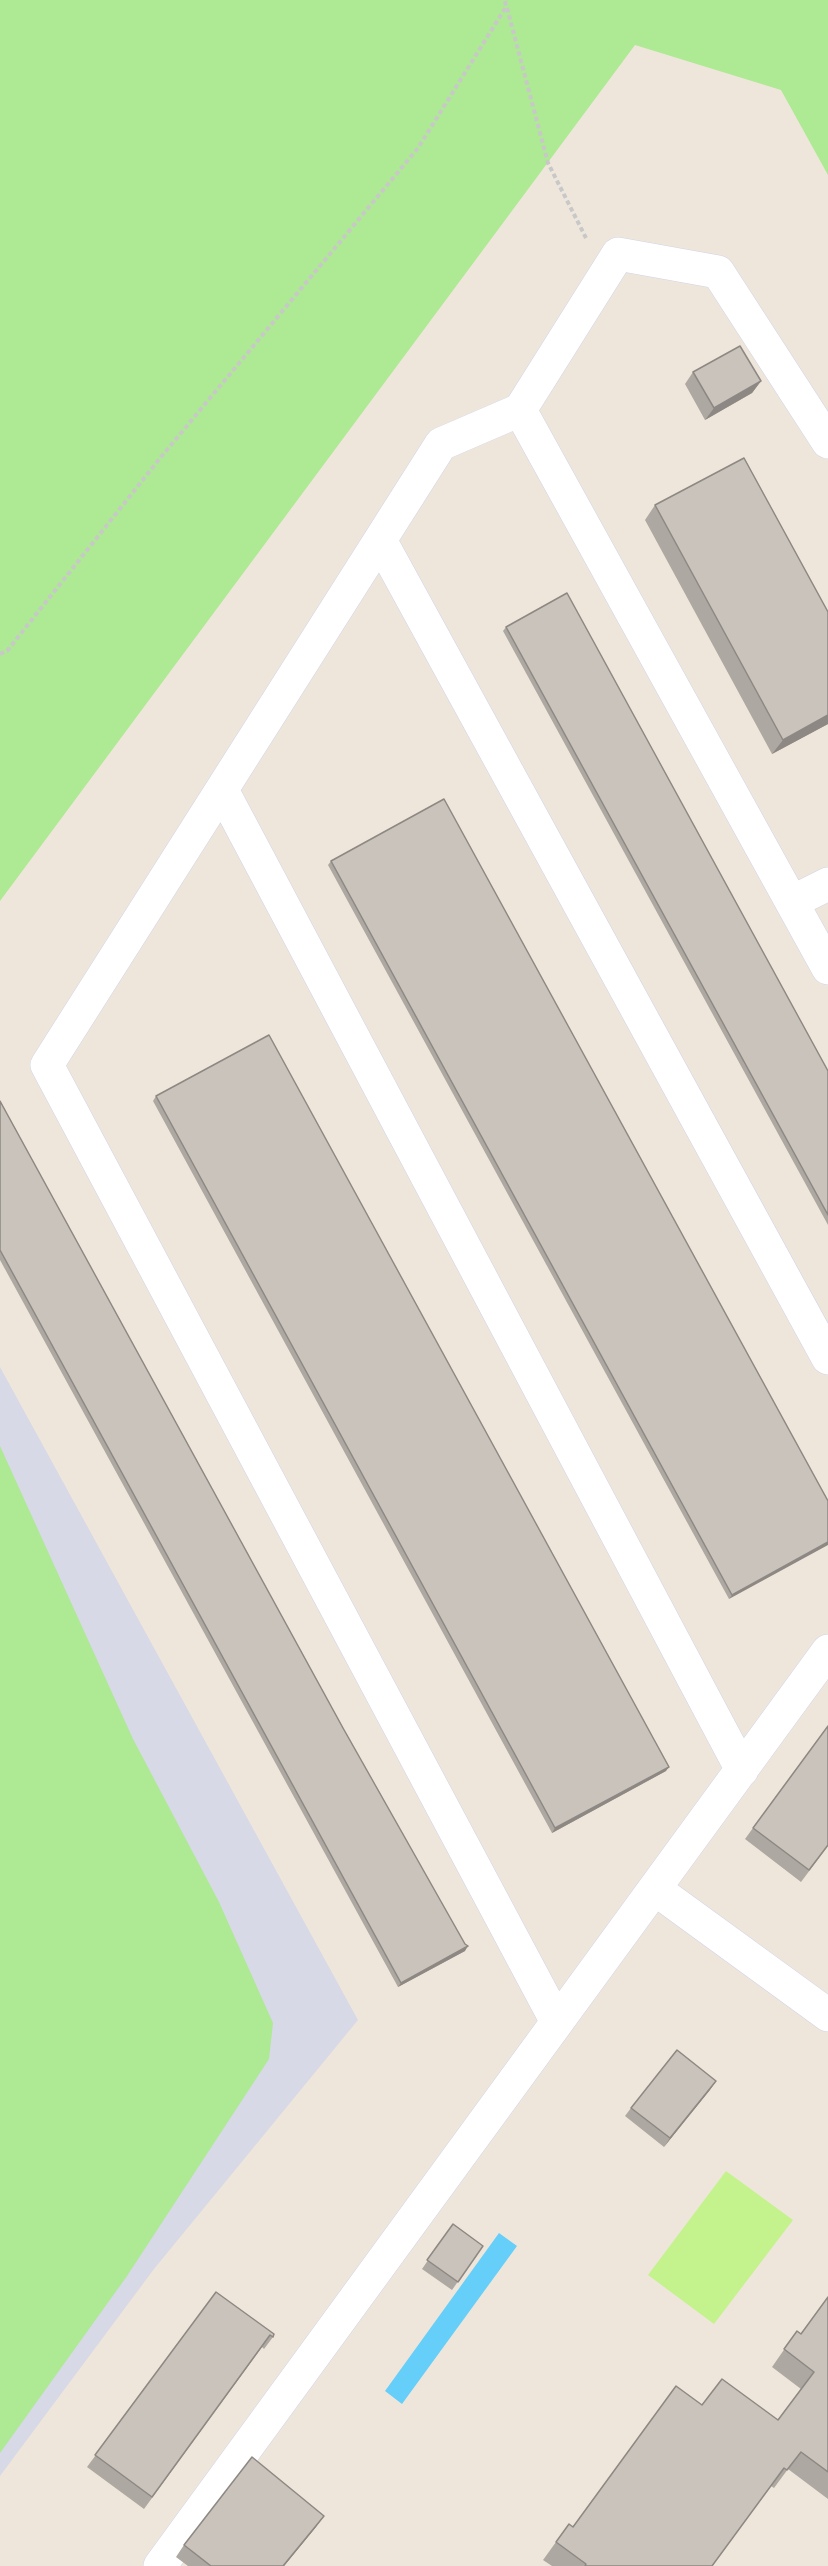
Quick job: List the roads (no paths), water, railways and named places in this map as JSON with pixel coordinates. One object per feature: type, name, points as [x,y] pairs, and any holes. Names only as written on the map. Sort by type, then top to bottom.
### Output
[{"type":"lane","points":[[557,2022],[47,1065],[441,444],[520,410],[618,254],[718,272],[828,442]]},
{"type":"lane","points":[[520,410],[828,968]]},
{"type":"lane","points":[[380,540],[828,1358]]},
{"type":"lane","points":[[222,790],[742,1770]]},
{"type":"lane","points":[[792,902],[828,884]]},
{"type":"lane","points":[[160,2566],[828,1651]]},
{"type":"lane","points":[[655,1889],[828,2015]]},
{"type":"water","points":[[499,2233],[517,2246],[402,2404],[385,2391]]}]
